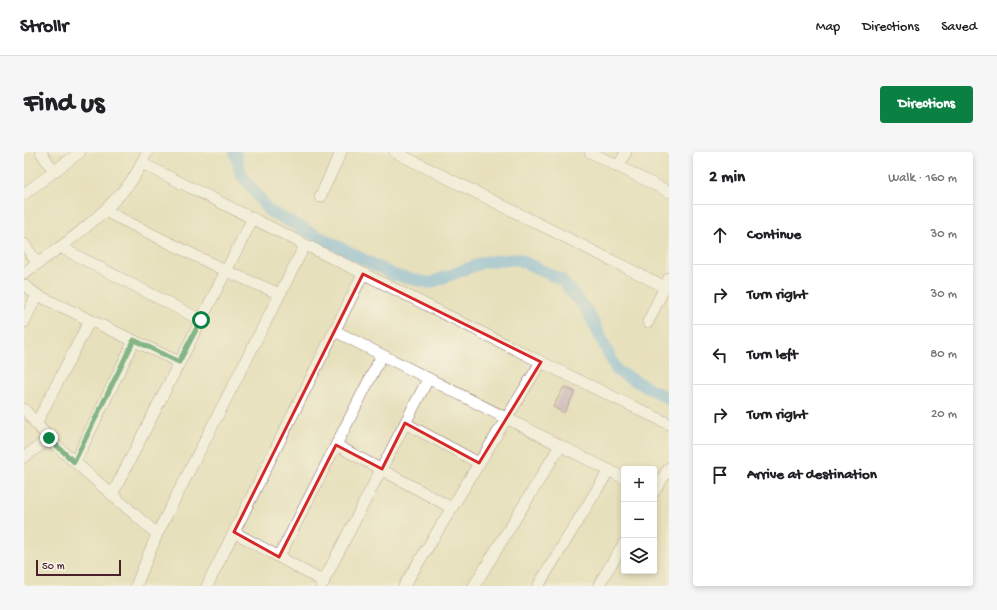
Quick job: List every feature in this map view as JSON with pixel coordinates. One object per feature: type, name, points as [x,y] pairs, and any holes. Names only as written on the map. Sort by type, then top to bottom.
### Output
[{"type":"street","points":[[41,152],[54,172]]},
{"type":"street","points":[[24,194],[80,152]]},
{"type":"street","points":[[320,197],[341,152]]},
{"type":"street","points":[[395,152],[667,283],[648,322]]},
{"type":"street","points":[[590,152],[669,192]]},
{"type":"street","points":[[618,166],[626,152]]},
{"type":"street","points":[[24,273],[38,264],[105,211],[130,183],[145,155],[253,218],[363,274],[669,424]]},
{"type":"street","points":[[105,211],[226,271],[280,294]]},
{"type":"street","points":[[112,495],[253,218]]},
{"type":"street","points":[[24,244],[38,264]]},
{"type":"street","points":[[136,586],[157,534],[306,245]]},
{"type":"street","points":[[60,247],[201,320]]},
{"type":"street","points":[[220,586],[209,583],[363,274]]},
{"type":"street","points":[[24,285],[37,295],[179,362]]},
{"type":"street","points":[[24,322],[37,295]]},
{"type":"street","points":[[36,424],[90,320]]},
{"type":"street","points":[[335,331],[621,476]]},
{"type":"street","points":[[74,462],[134,340]]},
{"type":"street","points":[[279,557],[382,355]]},
{"type":"street","points":[[404,586],[541,362]]},
{"type":"street","points":[[234,532],[323,584],[428,379]]},
{"type":"street","points":[[24,409],[49,438],[74,462],[157,534]]},
{"type":"street","points":[[405,423],[479,463]]},
{"type":"street","points":[[24,457],[49,438]]},
{"type":"street","points":[[336,445],[452,508]]},
{"type":"street","points":[[474,586],[560,446]]},
{"type":"street","points":[[657,487],[669,468]]},
{"type":"street","points":[[538,586],[609,470]]},
{"type":"street","points":[[598,586],[621,548]]},
{"type":"highlighted area","points":[[363,274],[541,362],[479,463],[405,423],[382,469],[336,445],[279,557],[234,532]]},
{"type":"building","points":[[564,387],[575,392],[564,413],[553,407]]},
{"type":"waterway","points":[[235,152],[241,174],[269,211],[394,275],[430,283],[484,262],[518,259],[562,280],[588,312],[617,371],[669,399]]},
{"type":"route","points":[[49,438],[74,462],[134,340],[179,362],[201,320]]}]
